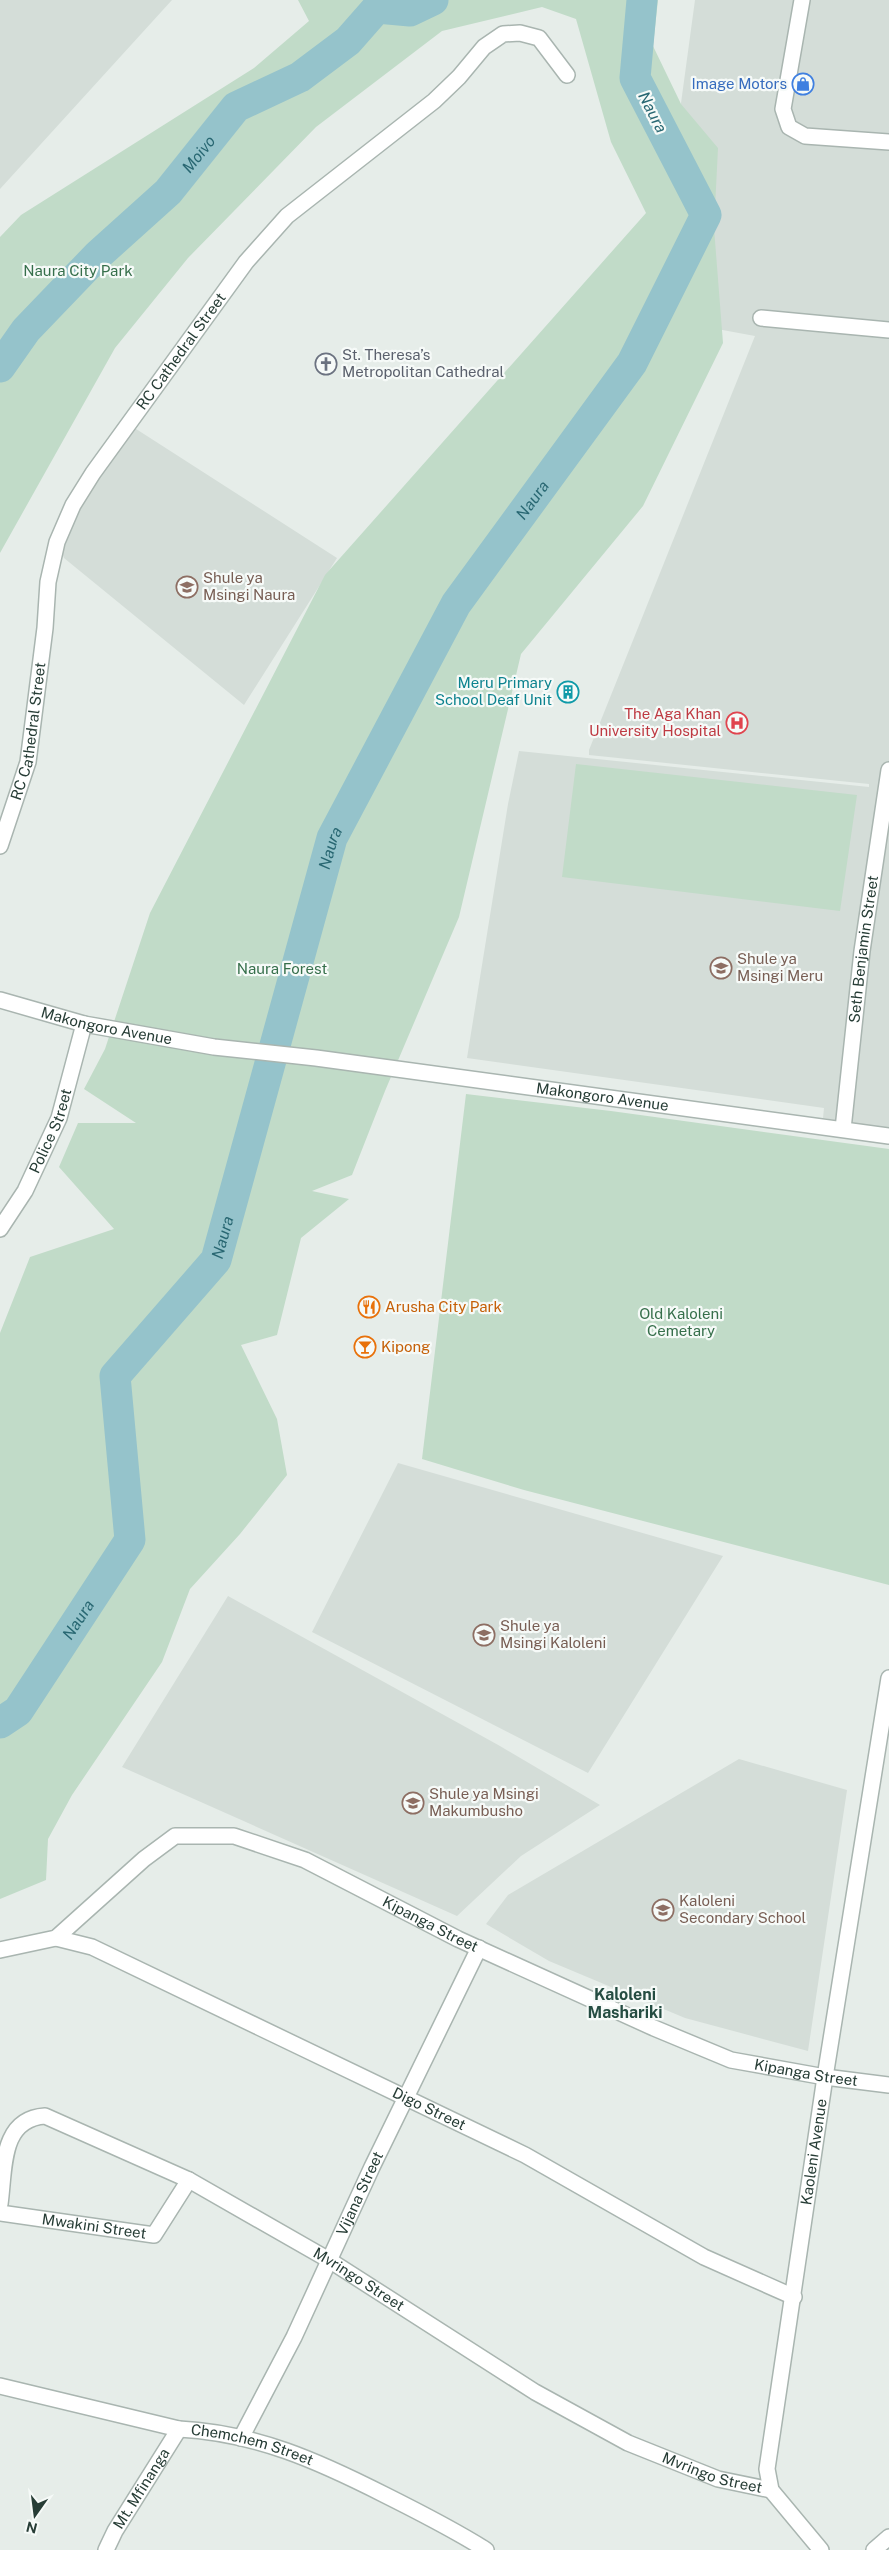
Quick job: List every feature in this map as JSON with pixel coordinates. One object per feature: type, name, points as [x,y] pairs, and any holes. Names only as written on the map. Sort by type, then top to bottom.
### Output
[{"type":"street","points":[[802,0],[783,109],[789,127],[805,136],[889,142]]},
{"type":"street","name":"RC Cathedral Street","points":[[0,846],[28,762],[45,628],[48,582],[57,542],[73,505],[93,473],[128,428],[246,262],[287,216],[434,101],[459,77],[484,47],[503,34],[520,33],[539,38],[567,75]]},
{"type":"street","points":[[760,318],[889,330]]},
{"type":"street","name":"Seth Benjamin Street","points":[[843,1130],[862,951],[885,825],[889,770]]},
{"type":"street","name":"Makongoro Avenue","points":[[0,1000],[84,1024],[214,1047],[316,1058],[889,1136]]},
{"type":"street","name":"Police Street","points":[[0,1229],[25,1191],[59,1118],[84,1024]]},
{"type":"street","name":"Kaoleni Avenue","points":[[771,2490],[767,2469],[794,2297],[825,2077],[889,1678]]},
{"type":"street","name":"Kipanga Street","points":[[0,1950],[56,1938],[144,1859],[175,1836],[234,1836],[305,1860],[479,1948],[654,2028],[732,2060],[825,2077],[889,2085]]},
{"type":"street","name":"Digo Street","points":[[56,1938],[92,1947],[525,2155],[704,2257],[794,2297]]},
{"type":"street","name":"Vijana Street","points":[[241,2438],[294,2336],[405,2098],[479,1948]]},
{"type":"street","name":"Mvringo Street","points":[[0,2204],[6,2150],[19,2124],[30,2117],[45,2116],[190,2180],[329,2260],[535,2392],[628,2443],[718,2479],[771,2490]]},
{"type":"street","name":"Mwakini Street","points":[[0,2213],[154,2235],[190,2180]]},
{"type":"street","name":"Chemchem Street","points":[[0,2386],[179,2428],[207,2430],[287,2449],[343,2473],[452,2529],[486,2550]]},
{"type":"street","name":"Mt. Mfinanga","points":[[106,2550],[115,2531],[179,2428]]},
{"type":"street","points":[[771,2490],[821,2550]]},
{"type":"street","points":[[874,2550],[889,2537]]},
{"type":"shaded area","points":[[0,0],[172,0],[0,189]]},
{"type":"shaded area","points":[[695,0],[889,0],[889,1129],[823,1118],[824,1108],[467,1058],[508,804],[519,751],[869,787],[869,784],[589,755],[589,750],[755,336],[652,317]]},
{"type":"shaded area","points":[[133,427],[337,558],[244,705],[64,558],[59,546],[69,520]]},
{"type":"shaded area","points":[[398,1463],[723,1556],[588,1773],[312,1632]]},
{"type":"shaded area","points":[[228,1596],[500,1746],[600,1805],[521,1856],[457,1916],[122,1767]]},
{"type":"shaded area","name":"Kaloleni Secondary School","points":[[739,1759],[847,1790],[808,2051],[685,2018],[549,1961],[486,1924],[508,1895]]},
{"type":"green space","name":"Naura Forest","points":[[298,0],[658,0],[653,46],[681,104],[718,148],[714,228],[723,343],[643,506],[521,654],[459,917],[385,1091],[352,1175],[312,1191],[349,1199],[301,1238],[277,1335],[241,1345],[277,1419],[287,1475],[240,1534],[190,1589],[162,1662],[72,1795],[48,1839],[46,1880],[0,1899],[0,1333],[30,1257],[114,1229],[59,1167],[78,1123],[136,1123],[84,1089],[105,1049],[150,913],[325,575],[646,213],[611,142],[576,19],[542,7],[442,31],[316,127],[188,258],[115,348],[0,553],[0,237],[21,215],[254,68],[309,21]]},
{"type":"green space","points":[[576,764],[857,795],[840,911],[562,877]]},
{"type":"green space","name":"Old Kaloleni Cemetary","points":[[466,1094],[611,1111],[889,1149],[889,1585],[524,1490],[422,1459]]},
{"type":"waterway","name":"Moivo","points":[[0,367],[26,330],[98,255],[168,192],[236,107],[300,77],[348,41],[377,8],[410,11],[433,0]]},
{"type":"waterway","name":"Naura","points":[[0,1723],[18,1711],[130,1540],[115,1376],[216,1260],[332,838],[456,604],[632,363],[706,215],[635,78],[642,0]]},
{"type":"place","name":"Image Motors","points":[[803,84]]},
{"type":"place","name":"St. Theresa’s Metropolitan Cathedral","points":[[326,364]]},
{"type":"place","name":"Shule ya Msingi Naura","points":[[187,587]]},
{"type":"place","name":"Meru Primary School Deaf Unit","points":[[568,692]]},
{"type":"place","name":"The Aga Khan University Hospital","points":[[737,723]]},
{"type":"place","name":"Shule ya Msingi Meru","points":[[721,968]]},
{"type":"place","name":"Arusha City Park","points":[[369,1307]]},
{"type":"place","name":"Kipong","points":[[365,1347]]},
{"type":"place","name":"Shule ya Msingi Kaloleni","points":[[484,1635]]},
{"type":"place","name":"Shule ya Msingi Makumbusho","points":[[413,1803]]},
{"type":"place","name":"Kaloleni Secondary School","points":[[663,1910]]},
{"type":"district","name":"Kaloleni Mashariki","points":[[625,2003]]},
{"type":"park label","name":"Naura City Park","points":[[78,271]]}]
